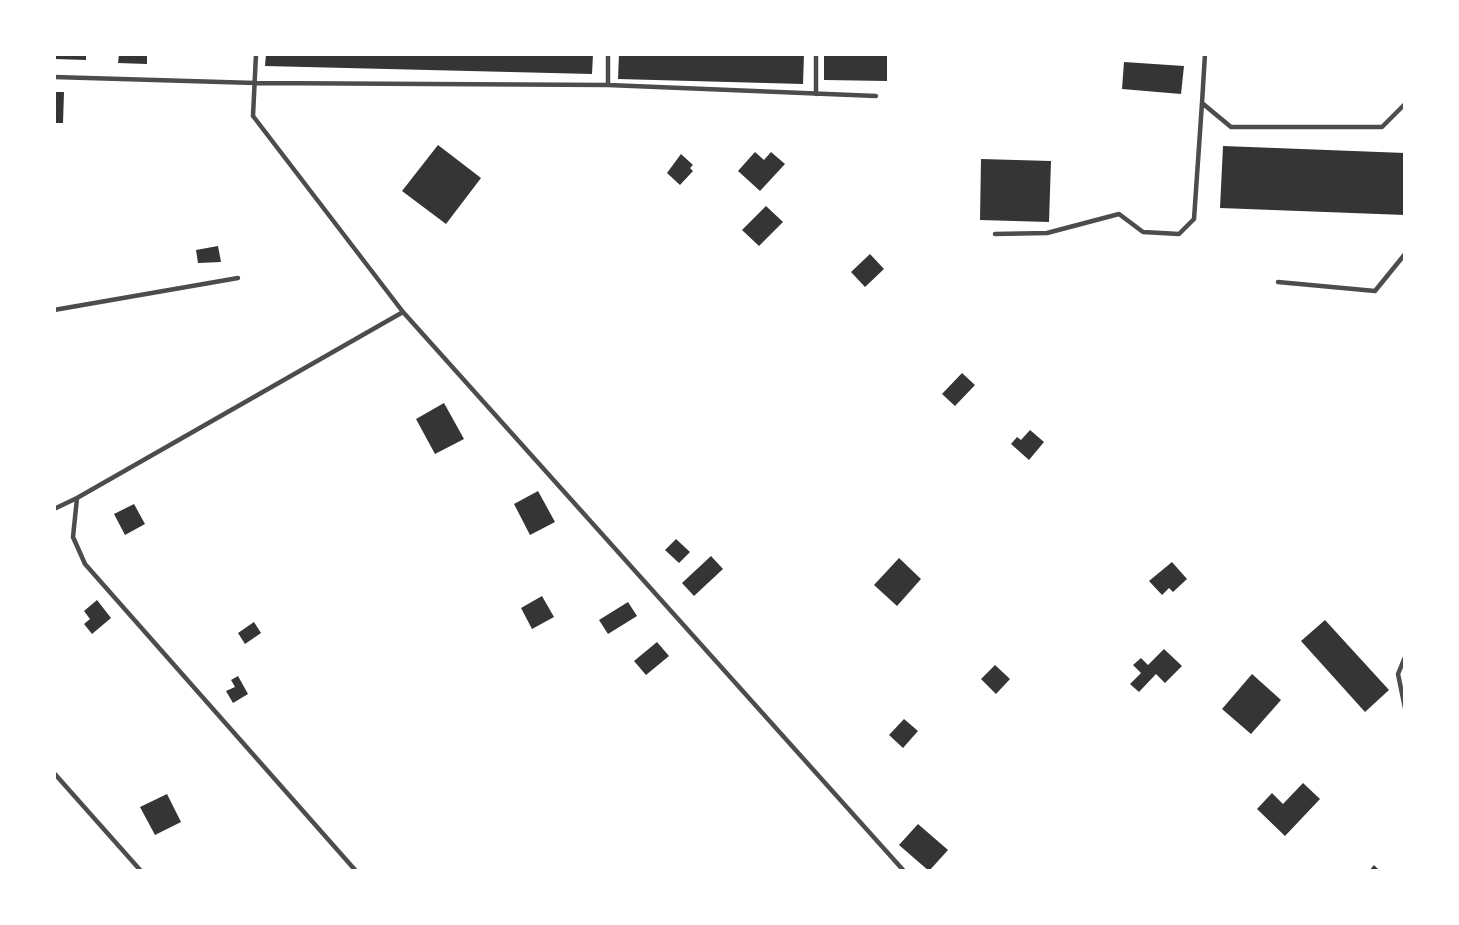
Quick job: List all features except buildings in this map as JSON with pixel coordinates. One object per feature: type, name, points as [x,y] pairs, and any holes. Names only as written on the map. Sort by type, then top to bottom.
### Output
[{"type":"lane","points":[[256,54],[253,116],[403,312],[904,871]]},
{"type":"lane","points":[[608,54],[608,85]]},
{"type":"lane","points":[[816,54],[816,94]]},
{"type":"lane","points":[[994,234],[1047,233],[1119,214],[1143,232],[1179,234],[1194,219],[1205,54]]},
{"type":"lane","points":[[54,77],[255,83],[608,85],[876,96]]},
{"type":"lane","points":[[1203,103],[1231,127],[1382,127],[1405,104]]},
{"type":"lane","points":[[1278,282],[1375,291],[1405,254]]},
{"type":"lane","points":[[54,310],[238,278]]},
{"type":"lane","points":[[54,509],[403,312]]},
{"type":"lane","points":[[77,498],[73,537],[86,564],[356,871]]},
{"type":"lane","points":[[1405,657],[1398,674],[1405,708]]},
{"type":"lane","points":[[54,773],[141,871]]}]
